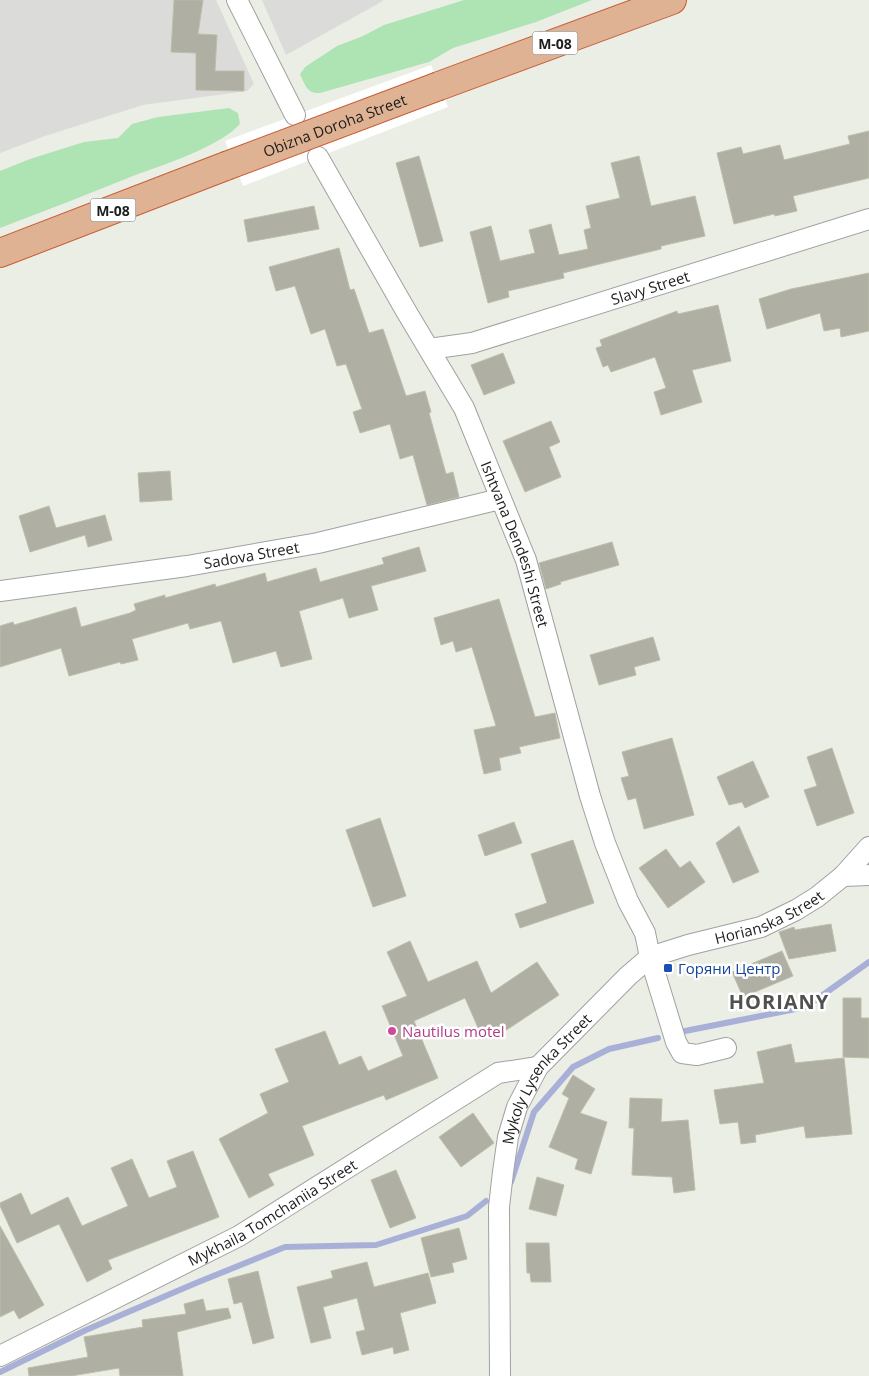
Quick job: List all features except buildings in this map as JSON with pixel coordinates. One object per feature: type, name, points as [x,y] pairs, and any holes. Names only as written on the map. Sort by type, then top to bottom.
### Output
[{"type":"highway","name":"Obizna Doroha Street","points":[[0,253],[226,166],[672,0]]},
{"type":"street","points":[[237,0],[296,115]]},
{"type":"street","name":"Ishtvana Dendeshi Street","points":[[318,157],[386,277],[464,408],[526,560],[602,836],[628,901],[645,933],[650,957]]},
{"type":"street","name":"Slavy Street","points":[[429,349],[472,343],[869,219]]},
{"type":"street","name":"Sadova Street","points":[[0,591],[187,566],[308,544],[500,499]]},
{"type":"street","name":"Horianska Street","points":[[650,957],[688,945],[761,927],[796,910],[817,897],[843,876],[869,847]]},
{"type":"street","points":[[843,876],[869,875]]},
{"type":"street","points":[[650,957],[676,1042],[682,1053],[697,1055],[726,1048]]},
{"type":"street","name":"Mykoly Lysenka Street","points":[[500,1376],[499,1217],[502,1172],[508,1136],[517,1107],[538,1067],[628,976],[650,957]]},
{"type":"street","name":"Mykhaila Tomchaniia Street","points":[[0,1356],[239,1236],[498,1072],[538,1067]]},
{"type":"shaded area","points":[[0,0],[216,0],[254,84],[247,91],[143,105],[45,136],[0,153]]},
{"type":"shaded area","points":[[262,0],[383,0],[383,1],[286,55]]},
{"type":"green space","points":[[464,0],[592,0],[536,22],[453,48],[429,62],[320,93],[312,92],[305,85],[300,74],[305,67],[337,46],[384,25]]},
{"type":"green space","points":[[229,108],[238,113],[240,124],[231,132],[205,148],[0,228],[0,171],[30,159],[84,142],[118,138],[132,124],[158,117]]},
{"type":"pier","points":[[431,65],[448,107],[243,186],[225,141]]},
{"type":"waterway","points":[[680,1032],[806,1007],[869,962]]},
{"type":"waterway","points":[[511,1182],[534,1112],[573,1067],[609,1049],[658,1038]]},
{"type":"waterway","points":[[0,1372],[86,1330],[285,1247],[376,1245],[467,1216],[486,1201]]},
{"type":"place","name":"Горяни Центр","points":[[668,968]]},
{"type":"place","name":"Nautilus motel","points":[[392,1031]]},
{"type":"district","name":"HORIANY","points":[[779,1001]]}]
